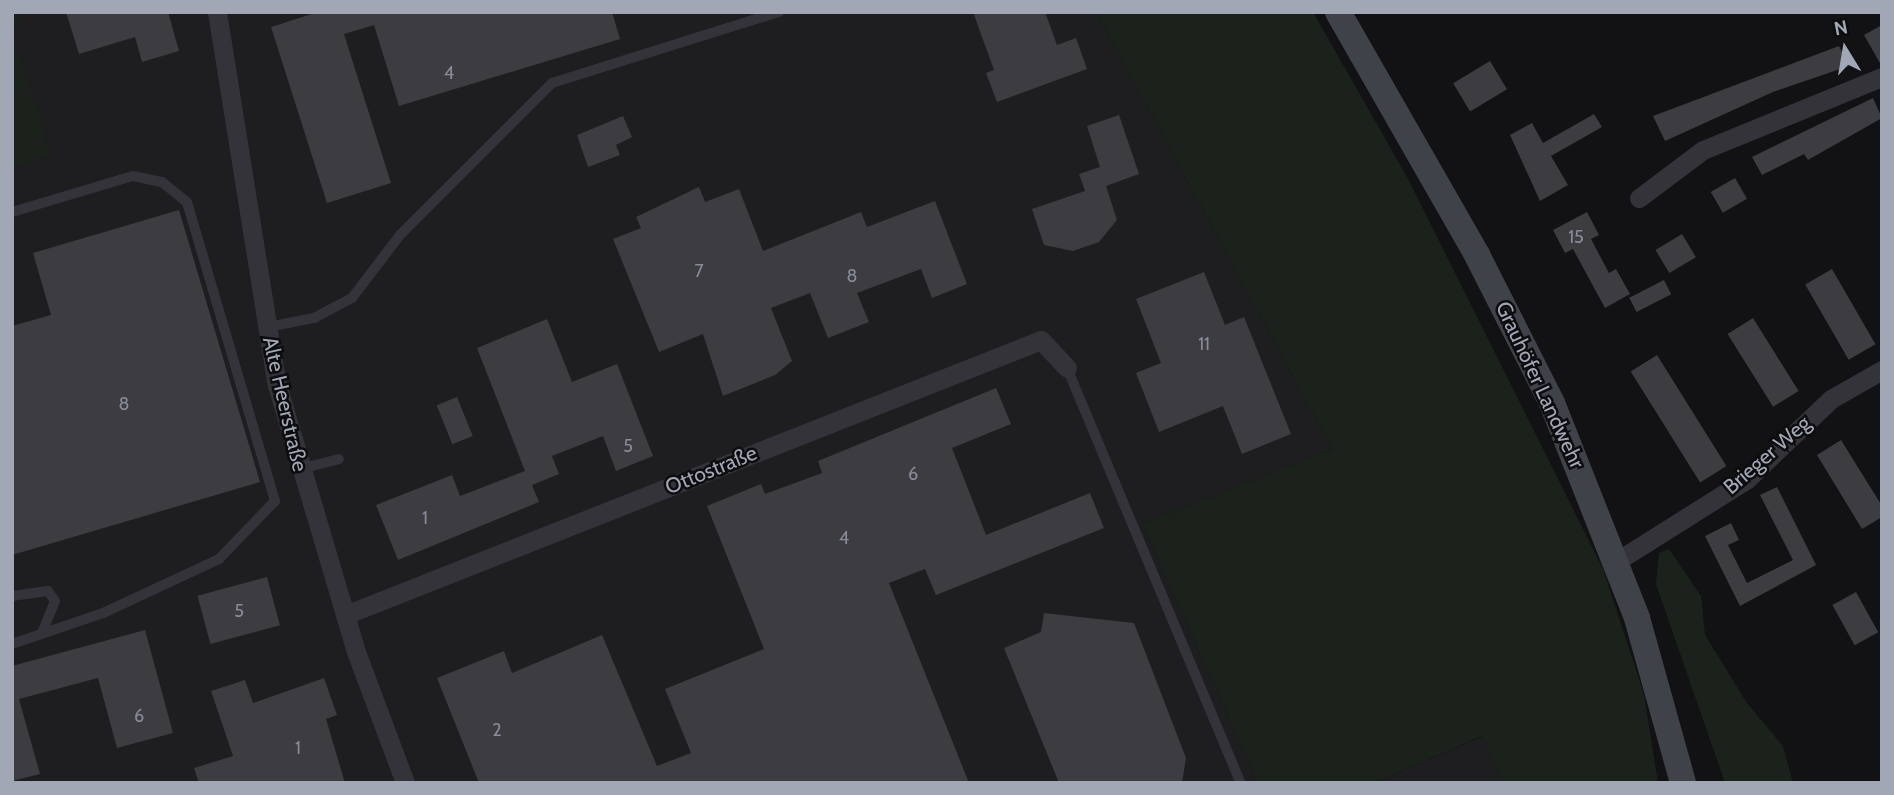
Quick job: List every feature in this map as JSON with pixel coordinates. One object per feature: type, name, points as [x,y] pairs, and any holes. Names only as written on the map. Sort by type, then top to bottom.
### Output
[{"type":"street","name":"Alte Heerstraße","points":[[218,12],[268,327],[299,469],[345,615],[405,783]]},
{"type":"street","name":"Grauhöfer Landwehr","points":[[1338,12],[1524,348],[1617,561],[1683,783]]},
{"type":"street","points":[[1639,198],[1703,150],[1882,78]]},
{"type":"street","name":"Ottostraße","points":[[345,615],[1041,340],[1067,368]]},
{"type":"street","name":"Brieger Weg","points":[[1617,561],[1747,479],[1831,399],[1882,370]]},
{"type":"lane","points":[[268,327],[314,317],[352,298],[400,235],[552,83],[779,12]]},
{"type":"lane","points":[[12,212],[133,176],[162,183],[187,202],[275,501],[219,559],[143,596],[12,644]]},
{"type":"lane","points":[[1067,368],[1241,783]]},
{"type":"lane","points":[[299,469],[339,459]]},
{"type":"lane","points":[[12,596],[48,592],[55,601],[43,634]]},
{"type":"shaded area","points":[[12,12],[1096,12],[1332,449],[1142,524],[1258,783],[12,783]]},
{"type":"shaded area","points":[[12,12],[22,12],[12,34]]},
{"type":"shaded area","points":[[1096,12],[1313,12],[1407,177],[1603,569],[1644,694],[1658,783],[1503,783],[1482,736],[1375,783],[1258,783],[1142,524],[1332,449]]},
{"type":"shaded area","points":[[12,34],[51,155],[12,167]]},
{"type":"shaded area","points":[[1669,549],[1701,596],[1705,635],[1747,703],[1783,746],[1793,783],[1725,783],[1656,584],[1659,553]]},
{"type":"shaded area","points":[[1483,736],[1503,783],[1375,783]]},
{"type":"building","points":[[66,12],[168,12],[179,51],[142,62],[135,37],[79,54]]},
{"type":"building","points":[[318,12],[612,12],[620,39],[399,106],[374,25],[344,34],[391,183],[327,203],[271,27]]},
{"type":"building","points":[[973,12],[1045,12],[1057,45],[1076,38],[1087,69],[997,102],[986,73],[994,70]]},
{"type":"building","points":[[1882,25],[1882,65],[1881,65],[1864,35]]},
{"type":"building","points":[[1839,46],[1849,66],[1773,92],[1665,141],[1653,116]]},
{"type":"building","points":[[1490,61],[1507,89],[1470,111],[1453,83]]},
{"type":"building","points":[[1873,98],[1882,118],[1808,160],[1804,154],[1762,175],[1752,157]]},
{"type":"building","points":[[1594,114],[1602,127],[1551,156],[1568,185],[1540,201],[1510,135],[1532,123],[1543,143]]},
{"type":"building","points":[[1119,115],[1139,174],[1106,186],[1117,220],[1099,242],[1073,251],[1044,245],[1032,209],[1085,191],[1079,174],[1100,167],[1087,126]]},
{"type":"building","points":[[623,116],[632,137],[616,145],[620,155],[588,167],[577,135]]},
{"type":"building","points":[[1735,178],[1747,199],[1723,213],[1711,192]]},
{"type":"building","points":[[699,187],[705,202],[739,189],[763,251],[861,212],[867,227],[935,201],[967,284],[932,298],[921,269],[857,293],[869,322],[828,338],[810,293],[771,308],[792,361],[775,375],[723,396],[703,334],[659,352],[613,239],[641,228],[636,217]]},
{"type":"building","points":[[179,210],[260,482],[12,555],[12,326],[51,315],[33,253]]},
{"type":"building","points":[[1587,212],[1599,235],[1591,239],[1609,273],[1616,269],[1630,294],[1605,308],[1573,249],[1565,253],[1553,230]]},
{"type":"building","points":[[1682,234],[1696,257],[1669,273],[1655,250]]},
{"type":"building","points":[[1832,269],[1876,344],[1849,360],[1805,284]]},
{"type":"building","points":[[1204,272],[1225,325],[1244,317],[1291,434],[1242,454],[1223,406],[1159,432],[1136,373],[1161,363],[1136,299]]},
{"type":"building","points":[[1664,280],[1671,294],[1637,312],[1629,298]]},
{"type":"building","points":[[1753,318],[1799,391],[1773,407],[1728,334]]},
{"type":"building","points":[[547,319],[572,382],[617,364],[653,456],[616,471],[603,436],[552,456],[559,474],[532,485],[539,502],[398,560],[376,505],[452,475],[460,496],[525,471],[477,348]]},
{"type":"building","points":[[1657,355],[1726,466],[1700,483],[1631,371]]},
{"type":"building","points":[[996,388],[1011,424],[952,448],[986,535],[1090,493],[1104,528],[936,595],[925,569],[889,583],[969,783],[479,783],[437,678],[504,651],[512,673],[602,635],[657,766],[691,753],[665,689],[764,649],[707,506],[761,484],[765,494],[822,473],[818,461]]},
{"type":"building","points":[[457,397],[473,436],[452,444],[437,405]]},
{"type":"building","points":[[1841,440],[1882,506],[1882,517],[1862,529],[1817,455]]},
{"type":"building","points":[[1777,487],[1816,565],[1740,606],[1705,536],[1731,523],[1739,540],[1728,545],[1747,583],[1793,560],[1760,495]]},
{"type":"building","points":[[267,577],[280,625],[210,644],[197,596]]},
{"type":"building","points":[[1856,592],[1878,632],[1855,645],[1832,605]]},
{"type":"building","points":[[1044,613],[1134,623],[1186,758],[1182,783],[1059,783],[1004,648],[1041,632]]},
{"type":"building","points":[[145,630],[173,733],[117,748],[98,678],[19,699],[40,774],[12,781],[12,666]]},
{"type":"building","points":[[324,678],[337,715],[326,719],[345,783],[199,783],[194,768],[233,756],[211,691],[245,680],[253,703]]}]
